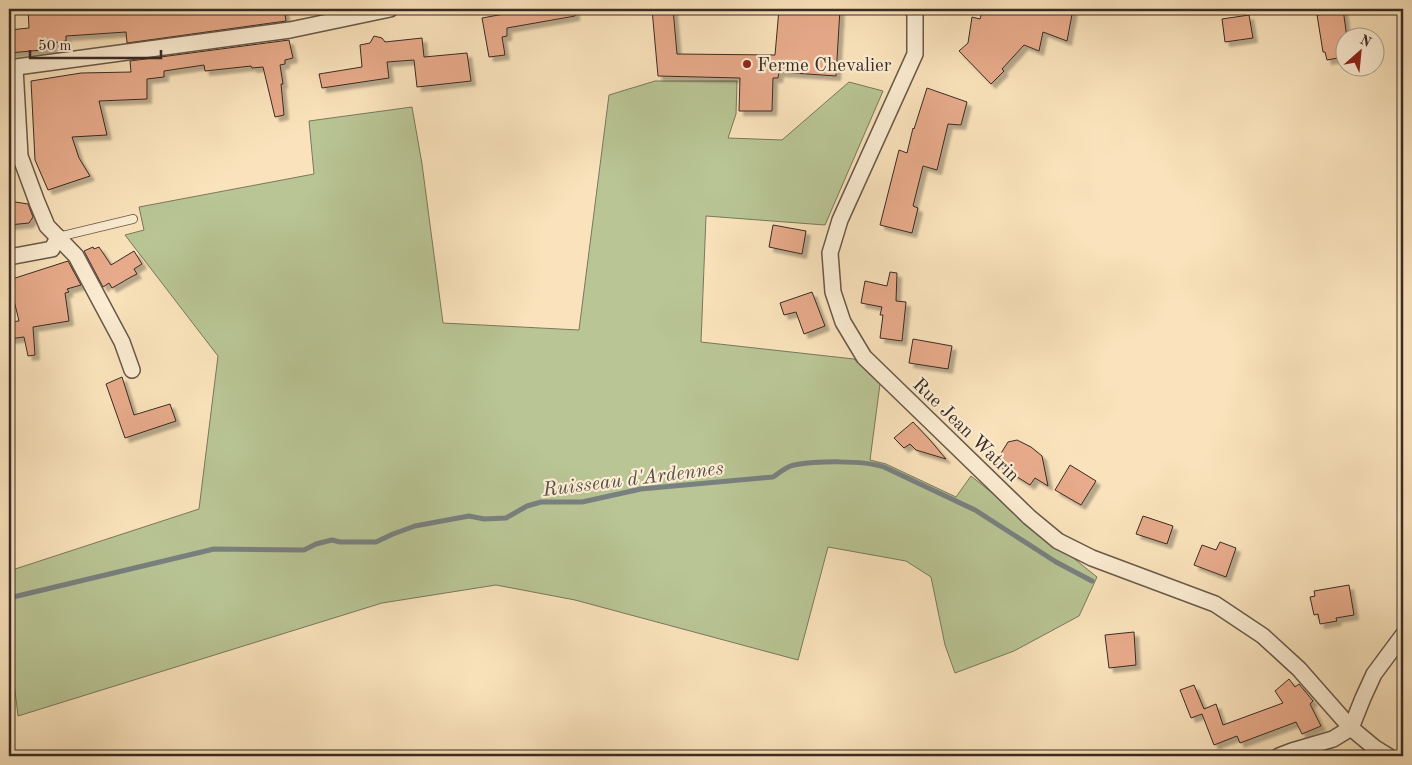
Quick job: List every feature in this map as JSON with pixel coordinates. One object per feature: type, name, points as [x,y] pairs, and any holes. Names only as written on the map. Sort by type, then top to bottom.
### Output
[{"type":"street","points":[[132,370],[122,342],[76,256],[47,226],[20,156],[12,68],[290,30],[390,9]]},
{"type":"street","name":"Rue Jean Watrin","points":[[913,9],[915,15],[915,54],[840,220],[830,253],[834,292],[844,322],[864,357],[1029,517],[1058,541],[1092,558],[1215,604],[1263,636],[1298,668],[1352,728],[1375,748],[1388,756]]},
{"type":"street","points":[[9,257],[52,249],[58,238]]},
{"type":"street","points":[[1279,756],[1292,750],[1333,740],[1352,728],[1362,698],[1374,674],[1403,635]]},
{"type":"lane","points":[[58,238],[133,219]]},
{"type":"green space","points":[[655,81],[737,81],[736,114],[728,138],[782,140],[849,82],[883,91],[825,225],[706,216],[701,342],[854,359],[880,384],[870,460],[886,464],[956,497],[971,476],[1097,577],[1079,616],[1014,651],[955,673],[945,645],[931,577],[906,561],[828,547],[798,660],[575,600],[496,585],[382,603],[18,716],[9,640],[9,571],[199,509],[218,356],[125,235],[144,230],[139,207],[314,174],[309,121],[412,107],[422,164],[443,323],[579,330],[609,95]]},
{"type":"building","points":[[28,9],[284,9],[286,21],[127,43],[126,32],[66,36],[66,41],[52,43],[53,49],[9,53],[9,30],[29,28]]},
{"type":"building","points":[[532,9],[575,9],[575,16],[507,28],[507,36],[502,37],[505,55],[489,57],[482,18]]},
{"type":"building","name":"Ferme Chevalier","points":[[652,9],[673,9],[677,54],[775,55],[779,9],[840,9],[836,76],[779,72],[778,78],[773,78],[772,111],[739,111],[740,78],[658,76]]},
{"type":"building","points":[[983,9],[1073,9],[1067,41],[1043,32],[1039,51],[1024,45],[1002,69],[1004,71],[991,84],[959,51],[968,43],[972,17],[980,19]]},
{"type":"building","points":[[1323,9],[1343,9],[1346,28],[1334,28],[1334,59],[1327,60],[1325,52],[1323,52],[1317,15],[1324,14]]},
{"type":"building","points":[[1249,15],[1253,38],[1225,42],[1222,19]]},
{"type":"building","points":[[374,36],[382,38],[385,42],[422,38],[424,57],[467,53],[471,81],[417,87],[414,60],[387,62],[389,78],[322,88],[319,74],[362,67],[360,45],[370,43]]},
{"type":"building","points":[[289,40],[293,58],[285,60],[285,64],[280,65],[284,115],[275,117],[263,67],[252,68],[251,66],[205,71],[204,65],[164,71],[164,77],[147,79],[147,99],[99,101],[107,135],[72,137],[79,158],[90,176],[48,190],[35,160],[31,81],[81,73],[131,72],[130,61]]},
{"type":"building","points":[[927,88],[967,102],[961,125],[948,124],[937,170],[923,166],[913,206],[918,208],[912,233],[880,225],[899,150],[907,153],[913,128]]},
{"type":"building","points":[[9,201],[28,204],[33,217],[29,223],[9,225]]},
{"type":"building","points":[[773,225],[806,231],[802,254],[769,247]]},
{"type":"building","points":[[93,247],[94,249],[99,247],[111,265],[134,251],[142,264],[134,269],[137,274],[112,288],[109,283],[103,287],[84,251]]},
{"type":"building","points":[[68,261],[81,285],[67,289],[69,292],[65,293],[69,321],[33,327],[35,355],[28,356],[24,337],[9,339],[9,322],[19,321],[9,280]]},
{"type":"building","points":[[890,272],[897,273],[896,301],[906,302],[902,341],[880,338],[883,315],[880,315],[882,307],[861,303],[865,281],[887,286]]},
{"type":"building","points":[[812,292],[825,326],[804,334],[796,312],[784,315],[780,303]]},
{"type":"building","points":[[913,339],[952,346],[948,369],[909,363]]},
{"type":"building","points":[[122,377],[134,415],[170,404],[176,421],[125,438],[106,384]]},
{"type":"building","points":[[913,422],[946,459],[916,450],[910,444],[904,448],[894,438]]},
{"type":"building","points":[[1017,440],[1031,447],[1042,456],[1048,486],[1035,478],[1030,485],[995,463],[1008,442]]},
{"type":"building","points":[[1070,465],[1096,481],[1081,505],[1055,490]]},
{"type":"building","points":[[1143,516],[1173,526],[1167,544],[1136,534]]},
{"type":"building","points":[[1220,542],[1236,548],[1226,577],[1194,565],[1202,545],[1216,550]]},
{"type":"building","points":[[1349,585],[1354,615],[1336,618],[1337,621],[1320,624],[1318,614],[1314,615],[1310,597],[1315,596],[1314,591]]},
{"type":"building","points":[[1134,632],[1136,665],[1109,668],[1105,635]]},
{"type":"building","points":[[1289,679],[1295,687],[1299,684],[1313,701],[1310,704],[1321,726],[1302,734],[1296,722],[1240,743],[1237,736],[1214,745],[1202,714],[1191,718],[1180,690],[1194,685],[1204,709],[1216,704],[1223,725],[1283,703],[1275,691]]},
{"type":"waterway","name":"Ruisseau d'Ardennes","points":[[9,598],[214,549],[304,550],[316,544],[332,540],[340,542],[376,542],[415,526],[469,516],[484,519],[506,518],[527,506],[541,502],[582,502],[641,489],[773,477],[791,466],[827,462],[864,463],[884,467],[975,510],[1056,562],[1092,581]]},
{"type":"place","name":"Ferme Chevalier","points":[[747,64]]}]
